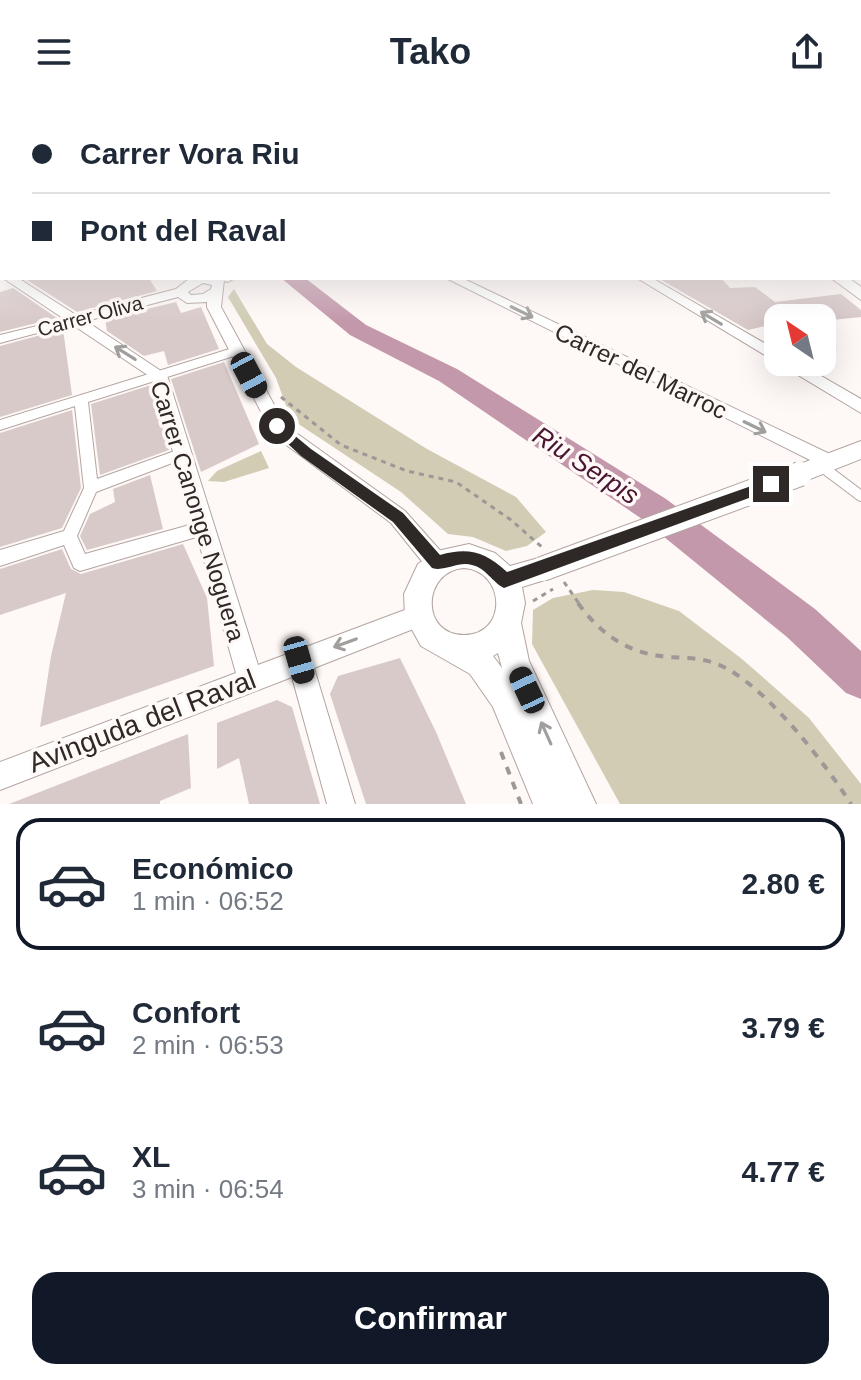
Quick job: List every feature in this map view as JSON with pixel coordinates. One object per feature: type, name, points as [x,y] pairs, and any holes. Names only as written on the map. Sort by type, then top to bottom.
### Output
[{"type":"street","name":"Carrer Canonge Noguera","points":[[12,280],[159,375],[250,679]]},
{"type":"street","name":"Carrer Oliva","points":[[0,339],[181,292],[196,280]]},
{"type":"street","name":"Carrer Oliva","points":[[201,280],[221,288]]},
{"type":"street","name":"Carrer del Marroc","points":[[456,280],[817,467]]},
{"type":"street","points":[[646,280],[764,350]]},
{"type":"street","points":[[842,280],[861,295]]},
{"type":"street","points":[[181,292],[187,299],[198,300],[221,288],[236,351],[279,430],[398,517],[437,563]]},
{"type":"street","points":[[0,425],[236,351]]},
{"type":"street","points":[[809,376],[861,407]]},
{"type":"street","points":[[81,399],[91,488],[69,536],[80,563],[204,528]]},
{"type":"street","points":[[504,580],[550,567],[861,450]]},
{"type":"street","points":[[91,488],[183,453]]},
{"type":"street","points":[[0,558],[69,536]]},
{"type":"street","points":[[550,804],[504,696],[480,664],[447,646],[424,628],[418,616],[417,591],[421,580],[437,563],[461,556],[474,558],[486,563],[504,580],[511,609],[507,624],[515,664],[579,804]]},
{"type":"street","name":"Avinguda del Raval","points":[[0,776],[418,616]]},
{"type":"street","points":[[447,646],[476,649],[489,644],[507,624]]},
{"type":"street","points":[[299,660],[341,804]]},
{"type":"lane","points":[[817,467],[861,496]]},
{"type":"path","points":[[262,400],[280,396],[341,445],[407,471],[456,482],[539,542],[550,567],[581,610],[602,631],[629,649],[648,655],[720,664],[767,700],[809,743],[851,804]]},
{"type":"shaded area","points":[[234,289],[267,344],[296,367],[427,449],[516,497],[546,532],[527,546],[506,551],[473,537],[448,534],[401,492],[291,419],[276,378],[228,297]]},
{"type":"shaded area","points":[[261,451],[269,468],[224,482],[208,481],[217,471]]},
{"type":"shaded area","points":[[593,590],[624,592],[679,611],[742,659],[809,718],[861,784],[861,804],[620,804],[532,644],[533,610],[553,598]]},
{"type":"building","points":[[27,280],[150,280],[157,291],[77,312]]},
{"type":"building","points":[[661,280],[723,280],[730,288],[755,287],[775,302],[841,294],[861,310],[861,317],[836,320],[836,304],[764,304],[764,326],[748,330]]},
{"type":"building","points":[[13,288],[57,318],[0,332],[0,292]]},
{"type":"building","points":[[176,302],[181,313],[201,307],[219,349],[168,365],[164,351],[144,356],[107,331],[105,319]]},
{"type":"building","points":[[63,329],[72,395],[0,417],[0,346]]},
{"type":"building","points":[[224,362],[259,444],[201,472],[171,379]]},
{"type":"building","points":[[151,385],[169,450],[100,475],[91,404]]},
{"type":"building","points":[[72,410],[81,488],[62,528],[0,547],[0,433]]},
{"type":"building","points":[[150,475],[163,529],[87,550],[80,536],[90,514],[115,502],[113,489]]},
{"type":"building","points":[[183,544],[207,598],[214,666],[40,727],[51,656],[66,593],[0,615],[0,569],[62,549],[71,569],[81,574]]},
{"type":"building","points":[[400,658],[466,804],[366,804],[330,694],[338,676]]},
{"type":"building","points":[[277,700],[292,707],[320,804],[249,804],[239,758],[217,769],[217,723]]},
{"type":"building","points":[[188,734],[191,788],[160,801],[160,804],[9,804]]},
{"type":"waterway","name":"Riu Serpis","points":[[295,280],[358,330],[448,375],[654,509],[801,623],[861,678]]},
{"type":"route","points":[[277,426],[306,453],[398,517],[437,563],[461,556],[474,558],[496,570],[504,580],[542,569],[771,484]]}]
